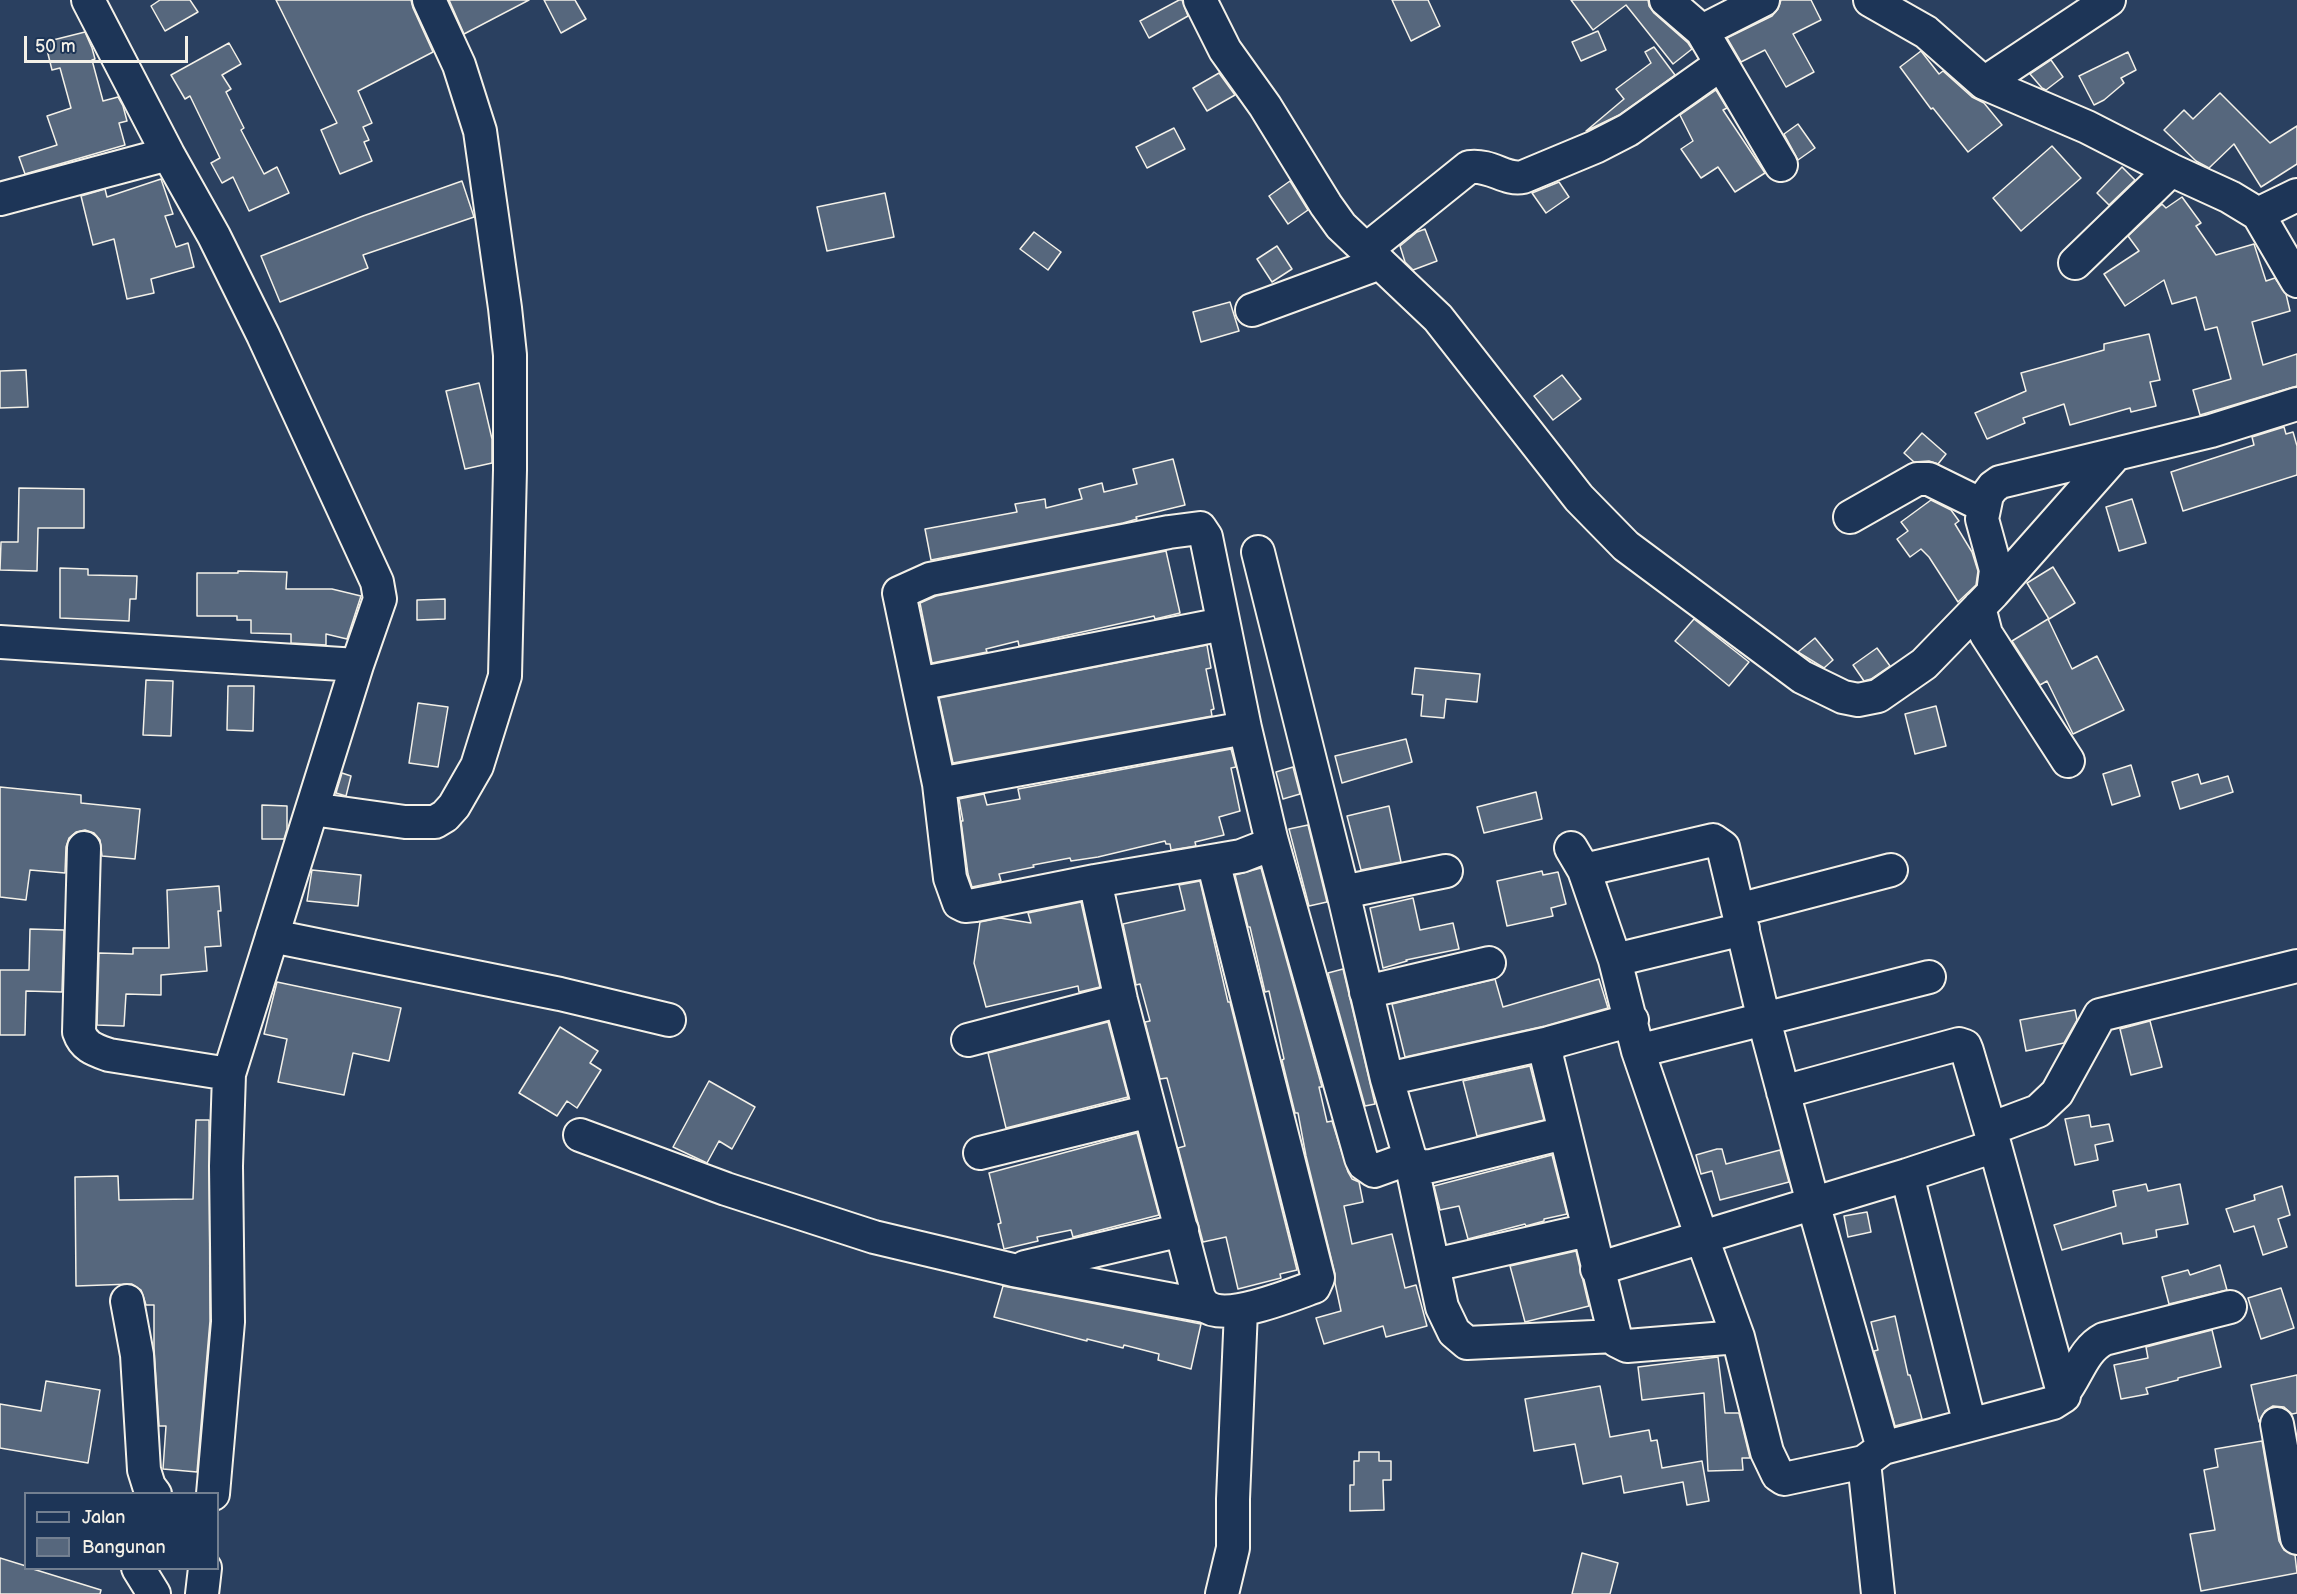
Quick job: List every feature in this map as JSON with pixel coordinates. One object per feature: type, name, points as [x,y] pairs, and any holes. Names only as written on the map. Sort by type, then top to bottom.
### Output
[{"type":"street","points":[[88,0],[168,154],[214,236],[258,325],[377,582],[380,599],[357,665],[229,1074],[226,1166],[228,1322],[213,1492]]},
{"type":"street","points":[[312,809],[405,822],[435,822],[445,816],[454,806],[477,766],[505,676],[510,470],[510,355],[506,308],[480,131],[459,64],[429,0]]},
{"type":"street","points":[[1200,0],[1225,50],[1265,106],[1341,226],[1438,318],[1579,498],[1626,546],[1802,677],[1842,697],[1858,700],[1878,696],[1924,664],[1986,600],[2116,454]]},
{"type":"street","points":[[1666,0],[1702,31],[1781,165]]},
{"type":"street","points":[[1702,31],[1763,0]]},
{"type":"street","points":[[1870,0],[1926,32],[1984,83],[2087,127],[2230,197],[2258,214],[2297,281]]},
{"type":"street","points":[[1984,83],[2109,0]]},
{"type":"street","points":[[1252,310],[1374,256],[1469,167],[1484,167],[1511,178],[1523,177],[1595,147],[1628,130],[1721,64]]},
{"type":"street","points":[[0,200],[168,154]]},
{"type":"street","points":[[2075,263],[2171,170]]},
{"type":"street","points":[[2258,214],[2297,195]]},
{"type":"street","points":[[2068,761],[1986,634],[1986,600],[1996,581],[1996,570],[1982,519],[1987,495],[2000,482],[2211,430],[2297,404]]},
{"type":"street","points":[[1850,516],[1917,479],[1929,479],[1984,506]]},
{"type":"street","points":[[1270,838],[1264,847],[1255,852],[1213,861],[975,905],[965,906],[959,903],[950,878],[939,784],[898,592],[930,579],[963,572],[1168,532],[1200,528],[1208,543],[1223,624],[1270,838],[1361,1158],[1364,1164],[1374,1171],[1410,1158]]},
{"type":"street","points":[[1258,552],[1343,891],[1387,1079],[1410,1158],[1447,1320],[1460,1339],[1467,1342],[1615,1336]]},
{"type":"street","points":[[918,684],[1223,624]]},
{"type":"street","points":[[0,642],[357,665]]},
{"type":"street","points":[[939,784],[1245,728]]},
{"type":"street","points":[[1878,1594],[1874,1455],[1813,1203],[1764,1020],[1723,847],[1713,840],[1577,859],[1615,960],[1638,1051],[1738,1337],[1767,1452],[1778,1475],[1784,1479],[1874,1455],[2060,1400],[2088,1350],[2104,1339],[2230,1307]]},
{"type":"street","points":[[84,848],[79,1032],[82,1040],[93,1050],[109,1055],[229,1074]]},
{"type":"street","points":[[580,1135],[726,1189],[874,1237],[1012,1270],[1205,1306],[1216,1310],[1241,1310],[1314,1287],[1318,1278],[1213,861]]},
{"type":"street","points":[[1615,960],[1891,870]]},
{"type":"street","points":[[1343,891],[1446,871]]},
{"type":"street","points":[[1095,881],[1121,1000],[1182,1230],[1194,1284],[1205,1306]]},
{"type":"street","points":[[272,936],[560,994],[669,1020]]},
{"type":"street","points":[[1366,992],[1489,963]]},
{"type":"street","points":[[1597,1269],[1907,1175],[1993,1138],[2038,1111],[2057,1093],[2100,1015],[2297,966]]},
{"type":"street","points":[[1638,1051],[1929,977]]},
{"type":"street","points":[[968,1040],[1121,1000]]},
{"type":"street","points":[[1387,1079],[1549,1043],[1632,1020]]},
{"type":"street","points":[[1549,1043],[1547,1058],[1549,1072],[1617,1341],[1627,1346],[1738,1337]]},
{"type":"street","points":[[1784,1092],[1959,1044],[1965,1046],[2064,1392]]},
{"type":"street","points":[[980,1153],[1150,1111]]},
{"type":"street","points":[[1410,1158],[1419,1167],[1431,1166],[1564,1133]]},
{"type":"street","points":[[1907,1175],[1970,1425]]},
{"type":"street","points":[[1012,1270],[1182,1230]]},
{"type":"street","points":[[1434,1265],[1588,1230]]},
{"type":"street","points":[[127,1301],[137,1355],[144,1470],[150,1491]]},
{"type":"street","points":[[1222,1594],[1233,1548],[1241,1310]]},
{"type":"street","points":[[2277,1424],[2297,1538]]},
{"type":"street","points":[[139,1570],[154,1594]]},
{"type":"street","points":[[202,1594],[205,1570]]},
{"type":"building","points":[[160,0],[190,0],[198,12],[165,31],[151,6]]},
{"type":"building","points":[[276,0],[411,0],[433,52],[358,91],[372,123],[363,127],[369,140],[364,142],[372,161],[340,174],[321,130],[337,123]]},
{"type":"building","points":[[449,0],[529,0],[464,34]]},
{"type":"building","points":[[544,0],[575,0],[586,19],[561,33]]},
{"type":"building","points":[[1182,0],[1188,16],[1149,38],[1140,21]]},
{"type":"building","points":[[1392,0],[1428,0],[1440,26],[1411,41]]},
{"type":"building","points":[[1571,0],[1648,0],[1654,13],[1692,49],[1673,64],[1626,5],[1593,30]]},
{"type":"building","points":[[1781,0],[1811,0],[1821,20],[1793,34],[1814,72],[1786,87],[1765,50],[1741,62],[1727,38],[1772,16]]},
{"type":"building","points":[[1598,31],[1606,50],[1581,61],[1572,42]]},
{"type":"building","points":[[85,32],[95,59],[92,60],[103,101],[118,97],[123,106],[127,121],[119,123],[125,145],[25,174],[19,157],[57,145],[47,116],[71,108],[60,68],[52,70],[45,42]]},
{"type":"building","points":[[229,43],[241,64],[222,75],[231,89],[226,92],[244,128],[241,130],[264,174],[277,167],[289,193],[249,211],[233,177],[222,183],[211,163],[220,158],[190,96],[185,99],[171,75]]},
{"type":"building","points":[[1654,47],[1675,75],[1619,115],[1586,131],[1624,99],[1616,89],[1651,63],[1645,52]]},
{"type":"building","points":[[1921,51],[1939,74],[1943,71],[1972,97],[1984,103],[2002,125],[1968,152],[1933,108],[1931,109],[1900,67]]},
{"type":"building","points":[[2128,52],[2136,70],[2121,78],[2124,83],[2104,100],[2094,105],[2079,76]]},
{"type":"building","points":[[2051,60],[2063,77],[2046,90],[2030,74]]},
{"type":"building","points":[[1219,73],[1235,95],[1207,111],[1193,88]]},
{"type":"building","points":[[1716,90],[1727,108],[1723,110],[1765,173],[1735,192],[1718,167],[1701,178],[1681,149],[1693,141],[1680,115]]},
{"type":"building","points":[[2220,93],[2270,143],[2297,126],[2297,164],[2261,187],[2234,144],[2209,168],[2196,161],[2164,130],[2184,110],[2193,119]]},
{"type":"building","points":[[1798,124],[1815,148],[1798,160],[1784,134]]},
{"type":"building","points":[[1174,128],[1185,149],[1147,168],[1136,147]]},
{"type":"building","points":[[2052,146],[2081,178],[2021,231],[1993,198]]},
{"type":"building","points":[[2122,167],[2135,180],[2109,205],[2097,193]]},
{"type":"building","points":[[161,179],[173,214],[165,216],[176,247],[188,243],[194,267],[151,279],[154,293],[127,299],[114,239],[93,245],[81,196],[105,189],[107,197]]},
{"type":"building","points":[[462,181],[474,217],[363,255],[368,268],[280,302],[261,256],[363,216]]},
{"type":"building","points":[[1290,181],[1308,210],[1288,224],[1269,196]]},
{"type":"building","points":[[1559,182],[1569,197],[1546,213],[1532,193]]},
{"type":"building","points":[[885,193],[894,237],[827,251],[817,207]]},
{"type":"building","points":[[2182,197],[2201,223],[2196,226],[2216,255],[2254,244],[2266,281],[2275,278],[2286,294],[2290,311],[2252,322],[2263,365],[2297,354],[2297,386],[2200,415],[2193,390],[2231,379],[2217,327],[2205,330],[2196,297],[2172,304],[2164,280],[2125,306],[2104,274],[2139,251],[2128,236],[2162,204],[2166,208]]},
{"type":"building","points":[[1425,229],[1437,261],[1413,270],[1405,262],[1400,246],[1417,232]]},
{"type":"building","points":[[1034,232],[1061,252],[1048,270],[1020,249]]},
{"type":"building","points":[[1277,246],[1292,269],[1272,282],[1257,259]]},
{"type":"building","points":[[1230,302],[1239,331],[1201,342],[1193,312]]},
{"type":"building","points":[[2149,334],[2160,380],[2150,382],[2156,406],[2131,412],[2130,408],[2070,425],[2064,404],[2023,418],[2025,423],[1987,439],[1975,413],[2026,391],[2021,373],[2104,350],[2104,344]]},
{"type":"building","points":[[26,370],[28,407],[0,408],[0,371]]},
{"type":"building","points":[[1562,375],[1581,399],[1553,420],[1534,396]]},
{"type":"building","points":[[479,383],[492,439],[492,463],[465,469],[446,391]]},
{"type":"building","points":[[2284,427],[2286,434],[2293,432],[2297,446],[2297,475],[2183,511],[2171,472],[2254,445],[2252,437]]},
{"type":"building","points":[[1922,433],[1946,454],[1938,464],[1929,461],[1914,462],[1904,453]]},
{"type":"building","points":[[1173,459],[1185,505],[1136,517],[1137,519],[1123,523],[931,560],[925,529],[1017,512],[1015,504],[1045,499],[1046,508],[1082,499],[1079,489],[1102,483],[1104,492],[1137,484],[1133,469]]},
{"type":"building","points":[[19,488],[84,489],[84,528],[38,528],[37,571],[0,570],[1,542],[18,542]]},
{"type":"building","points":[[2132,499],[2146,543],[2119,551],[2106,507]]},
{"type":"building","points":[[1931,500],[1951,510],[1959,521],[1955,524],[1972,552],[1978,571],[1976,585],[1958,602],[1929,557],[1921,549],[1910,557],[1897,539],[1908,531],[1901,522]]},
{"type":"building","points":[[1166,551],[1180,613],[1155,619],[1154,616],[1019,646],[1018,641],[986,649],[987,652],[932,663],[920,603],[936,596]]},
{"type":"building","points":[[2053,567],[2075,603],[2049,619],[2027,583]]},
{"type":"building","points":[[60,568],[88,569],[88,575],[137,576],[136,599],[130,599],[129,621],[60,618]]},
{"type":"building","points":[[238,571],[287,572],[286,589],[332,589],[361,596],[347,639],[326,634],[326,645],[291,643],[291,634],[251,633],[251,620],[237,620],[237,616],[197,616],[197,573],[238,573]]},
{"type":"building","points":[[445,599],[445,619],[417,620],[417,600]]},
{"type":"building","points":[[1694,619],[1749,662],[1729,686],[1675,641]]},
{"type":"building","points":[[2048,619],[2072,669],[2097,656],[2124,710],[2073,734],[2047,681],[2040,685],[2012,641]]},
{"type":"building","points":[[1815,638],[1833,660],[1824,668],[1798,652]]},
{"type":"building","points":[[1207,645],[1211,668],[1206,669],[1214,709],[1211,710],[1212,716],[953,763],[939,698]]},
{"type":"building","points":[[1877,648],[1890,666],[1864,681],[1853,665]]},
{"type":"building","points":[[1415,668],[1480,674],[1477,702],[1446,699],[1444,718],[1421,716],[1423,695],[1412,694]]},
{"type":"building","points":[[146,680],[173,681],[171,736],[143,735]]},
{"type":"building","points":[[228,686],[254,686],[253,731],[227,730]]},
{"type":"building","points":[[418,703],[448,707],[438,767],[409,763]]},
{"type":"building","points":[[1936,706],[1946,746],[1915,754],[1905,714]]},
{"type":"building","points":[[1406,739],[1412,762],[1342,783],[1335,756]]},
{"type":"building","points":[[1231,749],[1236,767],[1231,768],[1240,811],[1219,817],[1224,835],[1195,842],[1196,846],[1171,850],[1170,844],[1166,844],[1165,841],[1098,857],[1071,861],[1070,858],[1033,865],[1034,867],[999,874],[1001,881],[972,887],[968,874],[959,799],[984,794],[987,805],[1020,799],[1018,789]]},
{"type":"building","points":[[2131,765],[2140,796],[2112,805],[2103,774]]},
{"type":"building","points":[[1293,767],[1300,794],[1283,799],[1276,772]]},
{"type":"building","points":[[342,773],[351,776],[346,796],[336,793]]},
{"type":"building","points":[[2198,774],[2201,784],[2228,776],[2233,792],[2180,809],[2172,782]]},
{"type":"building","points":[[0,787],[81,795],[81,803],[140,809],[135,859],[102,856],[100,840],[94,833],[85,830],[76,832],[69,838],[66,847],[65,873],[30,870],[26,900],[0,897]]},
{"type":"building","points":[[1536,792],[1542,819],[1484,833],[1477,807]]},
{"type":"building","points":[[262,805],[287,806],[287,829],[284,839],[262,839]]},
{"type":"building","points":[[1389,806],[1401,862],[1361,870],[1347,816]]},
{"type":"building","points":[[1308,825],[1327,902],[1309,906],[1289,829]]},
{"type":"building","points":[[1261,868],[1322,1087],[1319,1087],[1327,1122],[1332,1121],[1348,1172],[1352,1179],[1359,1182],[1363,1202],[1344,1206],[1352,1244],[1392,1234],[1405,1288],[1416,1285],[1427,1326],[1386,1337],[1383,1326],[1324,1344],[1316,1318],[1341,1311],[1335,1274],[1306,1156],[1298,1113],[1295,1113],[1282,1060],[1284,1059],[1269,991],[1265,992],[1235,875]]},
{"type":"building","points":[[312,870],[361,875],[358,906],[307,901]]},
{"type":"building","points":[[1542,871],[1543,875],[1558,872],[1566,904],[1551,908],[1553,916],[1507,926],[1497,881]]},
{"type":"building","points":[[1200,881],[1228,1002],[1230,1002],[1297,1270],[1280,1274],[1281,1278],[1238,1289],[1226,1237],[1203,1242],[1178,1148],[1185,1146],[1167,1078],[1160,1079],[1145,1022],[1150,1021],[1140,984],[1136,985],[1123,924],[1185,910],[1179,885]]},
{"type":"building","points":[[219,886],[221,911],[218,911],[221,946],[205,947],[207,971],[161,975],[161,995],[126,994],[124,1026],[97,1025],[99,953],[133,954],[133,948],[169,948],[167,890]]},
{"type":"building","points":[[1413,898],[1420,930],[1453,923],[1459,949],[1406,960],[1383,968],[1370,908]]},
{"type":"building","points":[[1081,902],[1100,987],[1079,992],[1078,986],[986,1007],[974,963],[980,922],[1000,918],[1031,923],[1028,913]]},
{"type":"building","points":[[30,929],[64,930],[62,992],[26,991],[25,1035],[0,1035],[0,970],[29,970]]},
{"type":"building","points":[[1343,969],[1375,1104],[1365,1106],[1328,973]]},
{"type":"building","points":[[1495,979],[1503,1007],[1599,979],[1608,1008],[1545,1026],[1405,1057],[1392,1004]]},
{"type":"building","points":[[277,982],[401,1008],[389,1061],[353,1053],[344,1095],[278,1082],[287,1039],[264,1034]]},
{"type":"building","points":[[2075,1010],[2077,1020],[2064,1043],[2026,1051],[2020,1020]]},
{"type":"building","points":[[2150,1021],[2162,1067],[2131,1075],[2120,1029]]},
{"type":"building","points":[[1108,1022],[1128,1097],[1006,1128],[988,1053]]},
{"type":"building","points":[[560,1027],[598,1051],[590,1063],[601,1070],[577,1108],[567,1101],[557,1116],[519,1093]]},
{"type":"building","points":[[1530,1066],[1544,1120],[1477,1136],[1463,1081]]},
{"type":"building","points":[[709,1081],[755,1107],[732,1149],[719,1141],[707,1163],[673,1147]]},
{"type":"building","points":[[2089,1115],[2091,1127],[2109,1124],[2113,1141],[2095,1145],[2098,1160],[2075,1165],[2065,1119]]},
{"type":"building","points":[[196,1120],[209,1120],[210,1321],[197,1472],[163,1469],[166,1426],[159,1426],[154,1305],[146,1305],[141,1290],[132,1284],[76,1286],[75,1177],[118,1176],[119,1200],[193,1199]]},
{"type":"building","points":[[1137,1133],[1159,1215],[1073,1237],[1071,1230],[1037,1237],[1038,1241],[1004,1249],[998,1224],[1001,1223],[989,1173]]},
{"type":"building","points":[[1722,1149],[1726,1164],[1780,1150],[1789,1182],[1720,1200],[1712,1171],[1701,1174],[1696,1155]]},
{"type":"building","points":[[1552,1155],[1567,1214],[1468,1239],[1459,1206],[1440,1210],[1434,1186]]},
{"type":"building","points":[[2146,1184],[2148,1191],[2180,1184],[2188,1224],[2156,1230],[2157,1237],[2123,1244],[2121,1233],[2062,1250],[2054,1225],[2116,1206],[2113,1191]]},
{"type":"building","points":[[2282,1186],[2290,1215],[2278,1219],[2287,1247],[2263,1255],[2254,1226],[2234,1232],[2226,1209],[2255,1200],[2254,1195]]},
{"type":"building","points":[[1867,1212],[1871,1232],[1848,1237],[1844,1216]]},
{"type":"building","points":[[1576,1251],[1589,1306],[1525,1322],[1510,1266]]},
{"type":"building","points":[[2220,1265],[2227,1290],[2169,1304],[2162,1277],[2188,1270],[2190,1275]]},
{"type":"building","points":[[1003,1286],[1201,1324],[1191,1369],[1158,1360],[1159,1354],[1124,1345],[1123,1348],[1087,1339],[1087,1341],[994,1317]]},
{"type":"building","points":[[2281,1288],[2294,1328],[2261,1339],[2248,1298]]},
{"type":"building","points":[[1895,1316],[1908,1375],[1910,1375],[1922,1419],[1895,1426],[1874,1351],[1878,1350],[1871,1322]]},
{"type":"building","points":[[2212,1330],[2221,1367],[2146,1388],[2148,1394],[2121,1399],[2114,1365],[2148,1358],[2146,1347]]},
{"type":"building","points":[[1718,1357],[1725,1413],[1739,1413],[1750,1458],[1742,1458],[1743,1470],[1708,1471],[1704,1393],[1642,1400],[1638,1367]]},
{"type":"building","points":[[2297,1375],[2297,1413],[2292,1414],[2284,1407],[2273,1406],[2265,1411],[2259,1422],[2251,1385]]},
{"type":"building","points":[[46,1381],[100,1390],[88,1463],[0,1448],[0,1404],[41,1411]]},
{"type":"building","points":[[1600,1386],[1610,1437],[1649,1430],[1651,1441],[1657,1440],[1662,1468],[1702,1461],[1709,1501],[1687,1505],[1683,1482],[1624,1493],[1621,1476],[1583,1484],[1575,1444],[1534,1451],[1525,1399]]},
{"type":"building","points":[[2262,1441],[2279,1541],[2284,1550],[2295,1555],[2297,1573],[2201,1591],[2190,1534],[2215,1530],[2204,1470],[2218,1467],[2215,1449]]},
{"type":"building","points":[[1359,1452],[1379,1452],[1379,1461],[1391,1461],[1391,1480],[1383,1480],[1384,1510],[1350,1511],[1350,1485],[1354,1485],[1354,1461],[1359,1461]]},
{"type":"building","points":[[1582,1553],[1618,1563],[1610,1594],[1572,1594]]},
{"type":"building","points":[[0,1558],[24,1565],[24,1570],[36,1570],[101,1590],[100,1594],[0,1594]]}]
